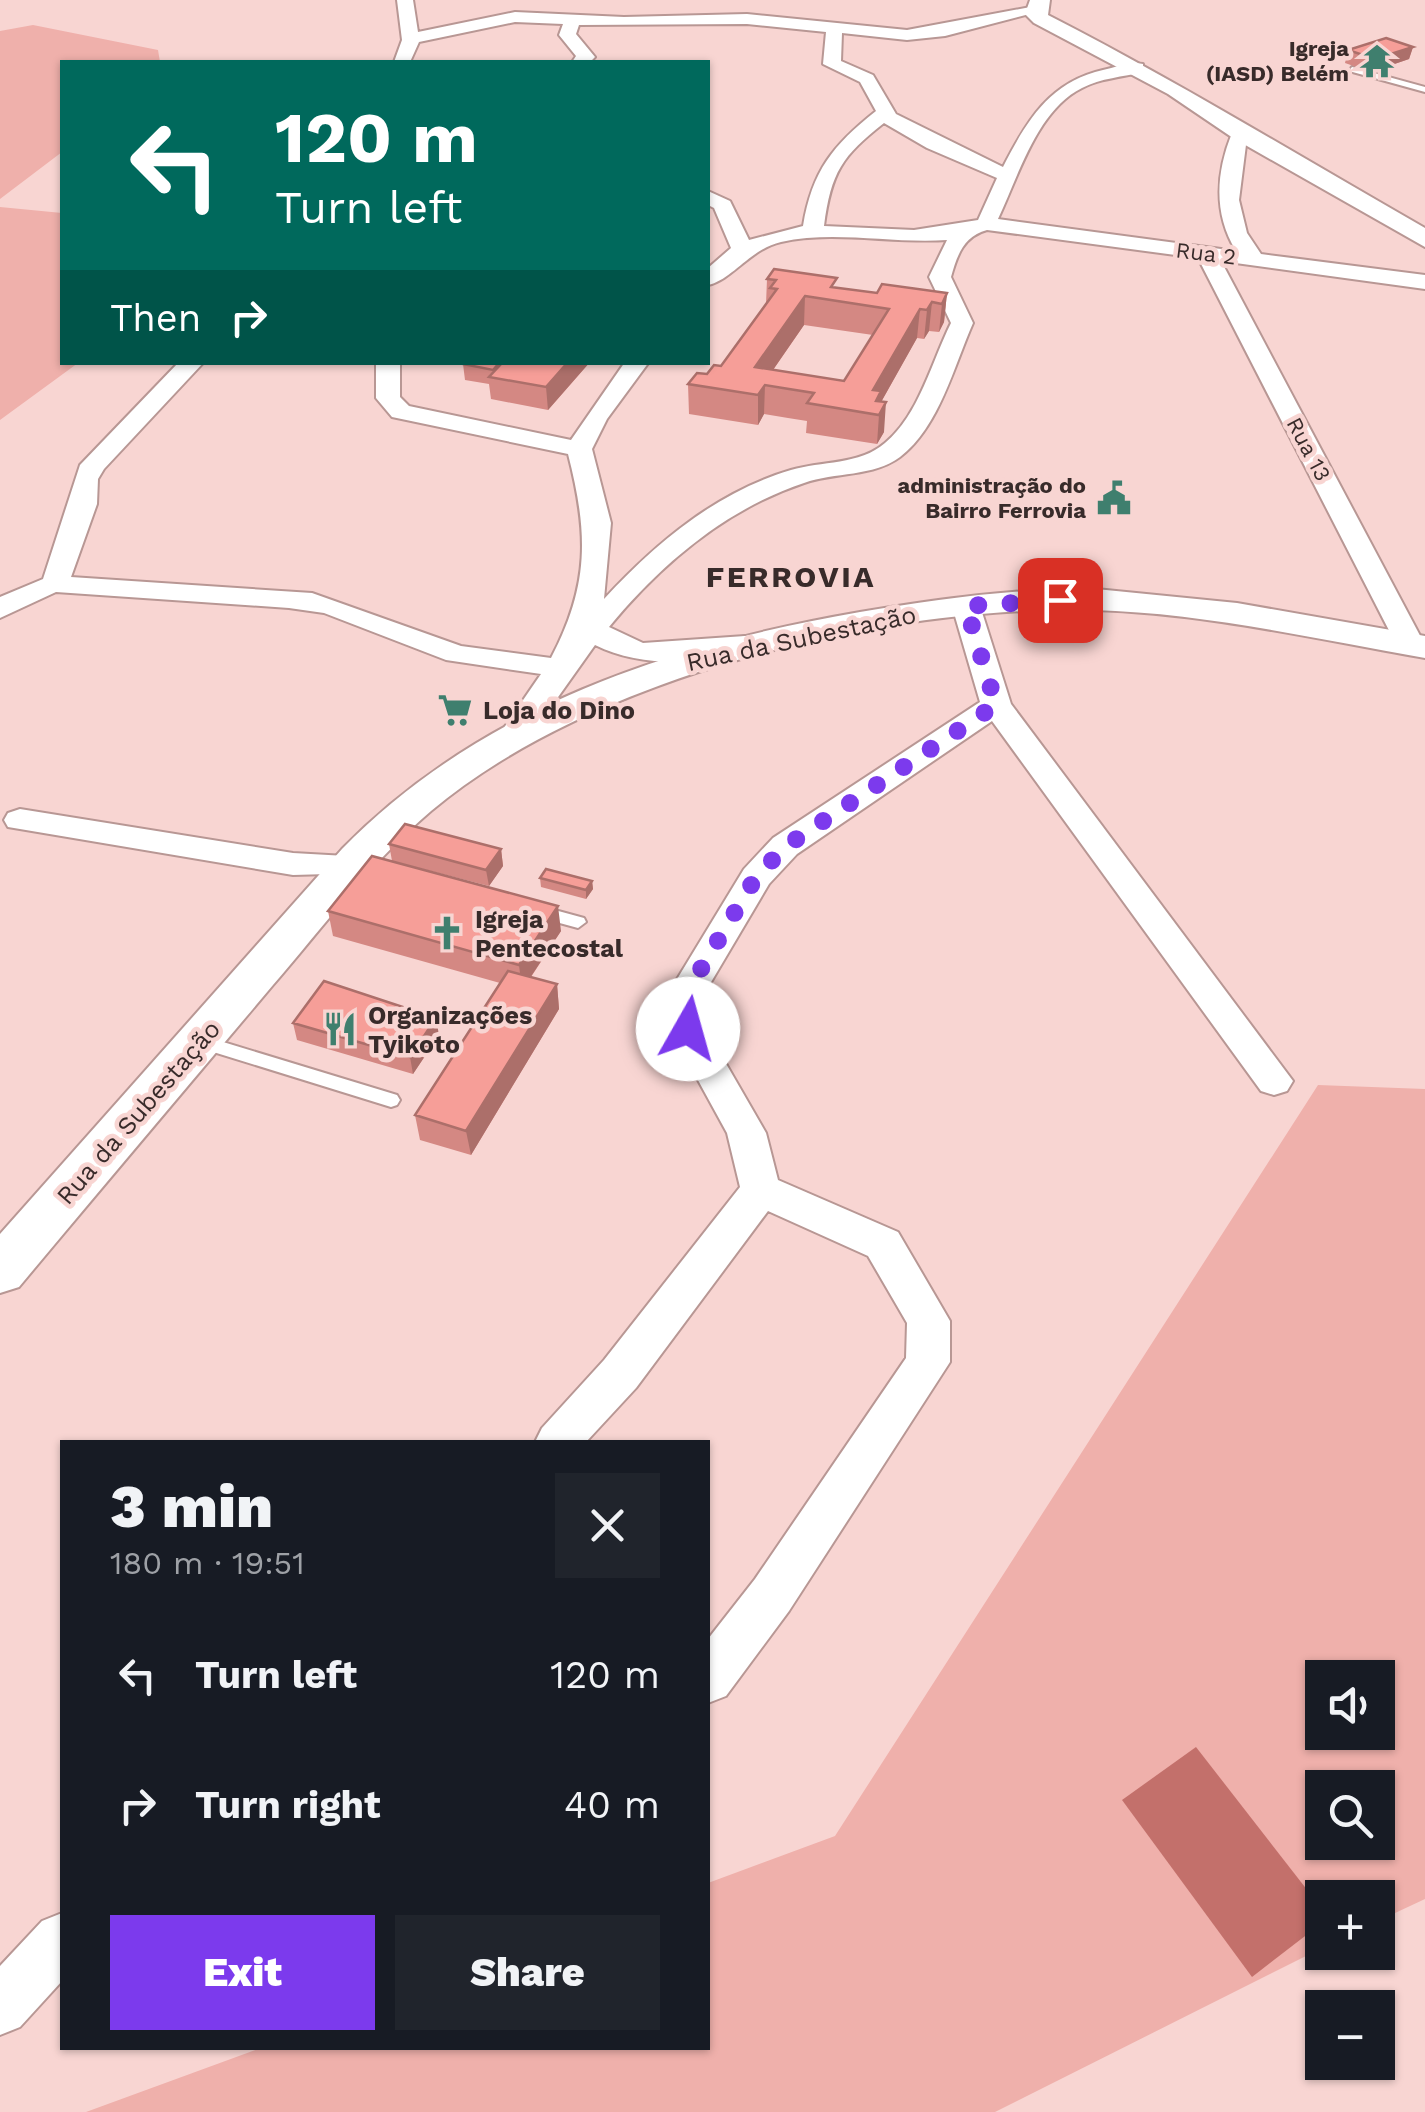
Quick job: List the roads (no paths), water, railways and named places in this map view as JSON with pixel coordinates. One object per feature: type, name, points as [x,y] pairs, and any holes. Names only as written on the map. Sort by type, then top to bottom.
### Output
[{"type":"street","points":[[404,60],[410,53],[412,38],[406,26],[405,0]]},
{"type":"street","points":[[1008,0],[1037,4]]},
{"type":"street","points":[[412,38],[492,19],[572,18],[747,19],[834,30],[927,34],[1037,4]]},
{"type":"street","points":[[1037,4],[1035,14],[1065,34],[1138,68],[1241,133],[1425,239]]},
{"type":"street","points":[[572,18],[567,35],[582,49],[586,57],[582,60]]},
{"type":"street","points":[[834,30],[832,64],[868,79],[884,114],[924,140],[1008,176]]},
{"type":"street","points":[[513,738],[592,626],[700,527],[745,499],[798,476],[890,454],[905,438],[962,322],[940,276],[946,256],[974,229],[1061,93],[1076,84],[1138,68]]},
{"type":"street","points":[[710,274],[742,249],[812,228],[824,169],[838,149],[884,114]]},
{"type":"street","points":[[1241,133],[1233,150],[1230,222],[1238,245],[1255,260]]},
{"type":"street","points":[[710,198],[723,205],[742,249]]},
{"type":"street","name":"Rua 2","points":[[812,228],[925,237],[974,229],[1206,253],[1425,282]]},
{"type":"street","name":"Rua 13","points":[[1206,253],[1418,645]]},
{"type":"street","points":[[55,584],[84,504],[85,479],[93,465],[190,365]]},
{"type":"street","points":[[388,365],[388,398],[401,412],[579,449]]},
{"type":"street","points":[[564,668],[593,590],[599,529],[579,449],[595,418],[636,365]]},
{"type":"street","points":[[0,610],[29,591],[55,584],[316,600],[442,650],[564,668]]},
{"type":"street","name":"Rua da Subestação","points":[[0,1272],[199,1041],[421,798],[513,738],[628,681],[745,646],[966,606],[1029,600],[1122,600],[1236,614],[1418,645]]},
{"type":"street","points":[[966,606],[996,705],[1274,1080]]},
{"type":"street","points":[[592,626],[602,639],[637,650],[745,646]]},
{"type":"street","points":[[761,1190],[746,1134],[688,1029],[686,994],[756,877],[786,846],[996,705]]},
{"type":"street","points":[[20,820],[293,864],[360,867]]},
{"type":"street","points":[[560,1440],[620,1374],[761,1190]]},
{"type":"street","points":[[710,1675],[772,1595],[928,1362],[929,1322],[883,1244],[761,1190]]},
{"type":"street","points":[[0,2007],[60,1943]]},
{"type":"lane","points":[[1352,68],[1425,90]]},
{"type":"lane","points":[[525,908],[578,922]]},
{"type":"lane","points":[[199,1041],[391,1100]]},
{"type":"place","name":"Igreja (IASD) Belém","points":[[1377,61]]},
{"type":"place","name":"administração do Bairro Ferrovia","points":[[1114,498]]},
{"type":"place","name":"Loja do Dino","points":[[455,710]]},
{"type":"place","name":"Igreja Pentecostal","points":[[447,933]]},
{"type":"place","name":"Organizações Tyikoto","points":[[340,1029]]},
{"type":"district","name":"FERROVIA","points":[[791,577]]}]
